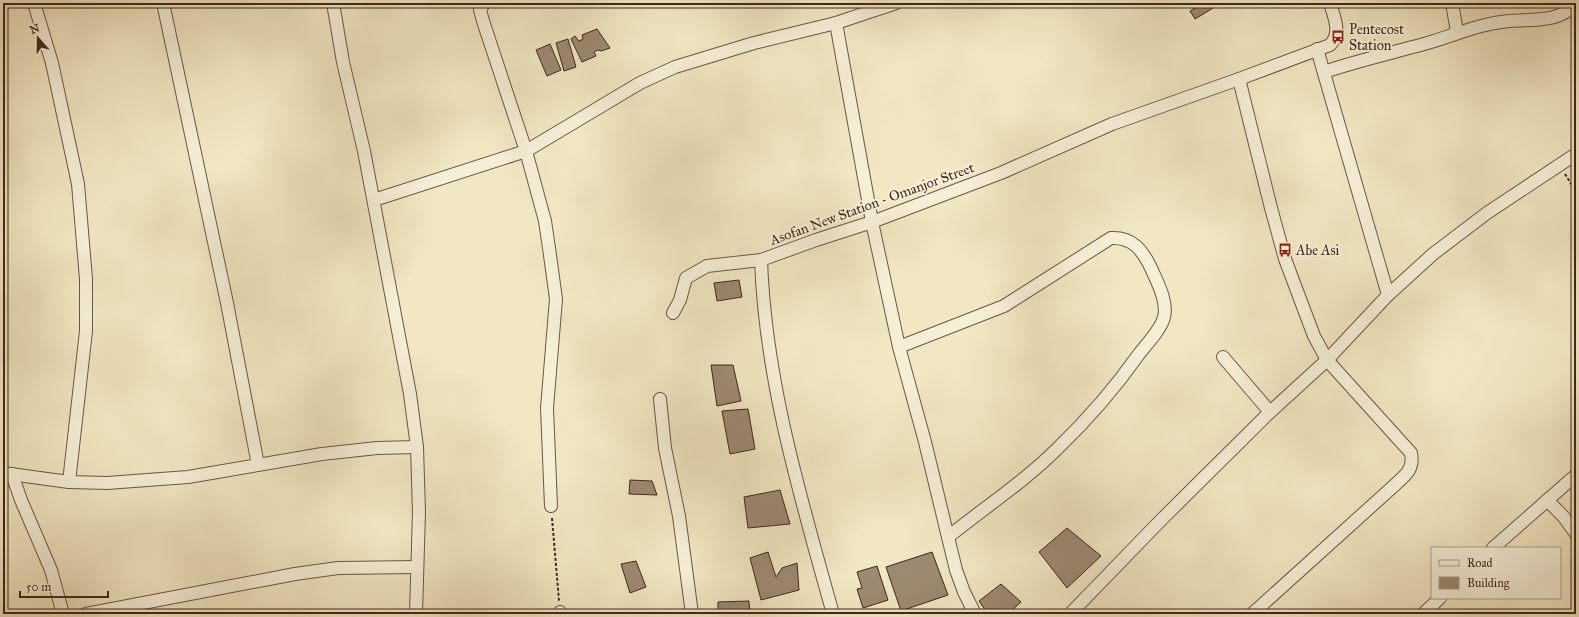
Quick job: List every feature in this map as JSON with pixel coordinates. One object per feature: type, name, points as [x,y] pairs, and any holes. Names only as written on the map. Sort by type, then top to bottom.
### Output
[{"type":"street","points":[[34,3],[52,62],[78,184],[86,279],[86,331],[68,482]]},
{"type":"street","points":[[163,3],[227,303],[258,464]]},
{"type":"street","points":[[332,3],[343,62],[374,200],[410,394],[416,447],[419,512],[416,614]]},
{"type":"street","points":[[484,3],[480,10],[485,28],[526,150],[545,221],[556,299],[547,408],[551,506]]},
{"type":"street","points":[[374,200],[526,150],[640,83],[675,67],[754,42],[836,23],[896,3]]},
{"type":"street","name":"Asofan New Station - Omanjor Street","points":[[833,614],[793,463],[776,386],[763,303],[761,260],[872,222],[1001,173],[1112,124],[1240,79],[1330,45],[1335,40],[1337,29],[1330,3]]},
{"type":"street","points":[[1452,3],[1457,32]]},
{"type":"street","points":[[1324,72],[1358,60],[1426,43],[1457,32],[1509,21],[1547,18],[1562,14],[1572,8],[1575,3]]},
{"type":"street","points":[[836,23],[872,222],[899,347],[925,442],[948,537],[964,592],[975,614]]},
{"type":"street","points":[[1317,49],[1388,294]]},
{"type":"street","points":[[1240,79],[1271,208],[1285,259],[1314,336],[1327,360],[1377,413],[1411,454],[1413,460],[1410,470],[1252,614]]},
{"type":"street","points":[[1070,614],[1161,520],[1270,412],[1327,360],[1388,294],[1433,254],[1487,213],[1576,154]]},
{"type":"street","points":[[899,347],[1004,306],[1111,238],[1128,240],[1135,244],[1150,266],[1163,299],[1164,317],[1122,378],[1098,407],[1058,449],[1029,474],[948,537]]},
{"type":"street","points":[[673,313],[680,300],[686,278],[707,266],[761,260]]},
{"type":"street","points":[[1223,357],[1270,412]]},
{"type":"street","points":[[660,399],[665,448],[679,516],[692,614]]},
{"type":"street","points":[[7,474],[68,482],[107,483],[188,477],[258,464],[377,448],[416,447]]},
{"type":"street","points":[[7,474],[21,500],[51,570],[63,614]]},
{"type":"street","points":[[1494,547],[1576,475]]},
{"type":"street","points":[[1547,500],[1563,516],[1576,534]]},
{"type":"street","points":[[86,614],[295,574],[338,568],[418,566]]},
{"type":"street","points":[[1423,614],[1439,599]]},
{"type":"path","points":[[1560,165],[1576,192]]},
{"type":"path","points":[[551,506],[560,613]]},
{"type":"building","points":[[1204,3],[1211,3],[1213,8],[1195,19],[1190,11]]},
{"type":"building","points":[[597,29],[610,48],[594,52],[596,56],[582,62],[571,39],[575,36],[579,41],[583,39],[582,35]]},
{"type":"building","points":[[568,39],[576,67],[564,71],[556,43]]},
{"type":"building","points":[[550,44],[561,70],[547,76],[536,50]]},
{"type":"building","points":[[739,280],[742,297],[717,301],[714,283]]},
{"type":"building","points":[[711,365],[733,365],[741,401],[717,406]]},
{"type":"building","points":[[748,409],[755,449],[730,454],[722,411]]},
{"type":"building","points":[[630,480],[652,481],[657,495],[629,494]]},
{"type":"building","points":[[780,490],[790,524],[748,528],[744,497]]},
{"type":"building","points":[[1067,528],[1101,556],[1067,588],[1039,552]]},
{"type":"building","points":[[768,552],[776,577],[782,568],[797,563],[799,590],[761,600],[750,558]]},
{"type":"building","points":[[932,552],[948,595],[901,611],[886,567]]},
{"type":"building","points":[[636,561],[646,587],[630,593],[621,564]]},
{"type":"building","points":[[877,566],[888,600],[863,608],[857,589],[862,588],[857,572]]},
{"type":"building","points":[[1001,584],[1021,602],[1008,614],[988,614],[979,601]]},
{"type":"building","points":[[749,601],[750,614],[718,614],[718,602]]},
{"type":"place","name":"Pentecost Station","points":[[1338,37]]},
{"type":"place","name":"Abe Asi","points":[[1285,250]]}]
